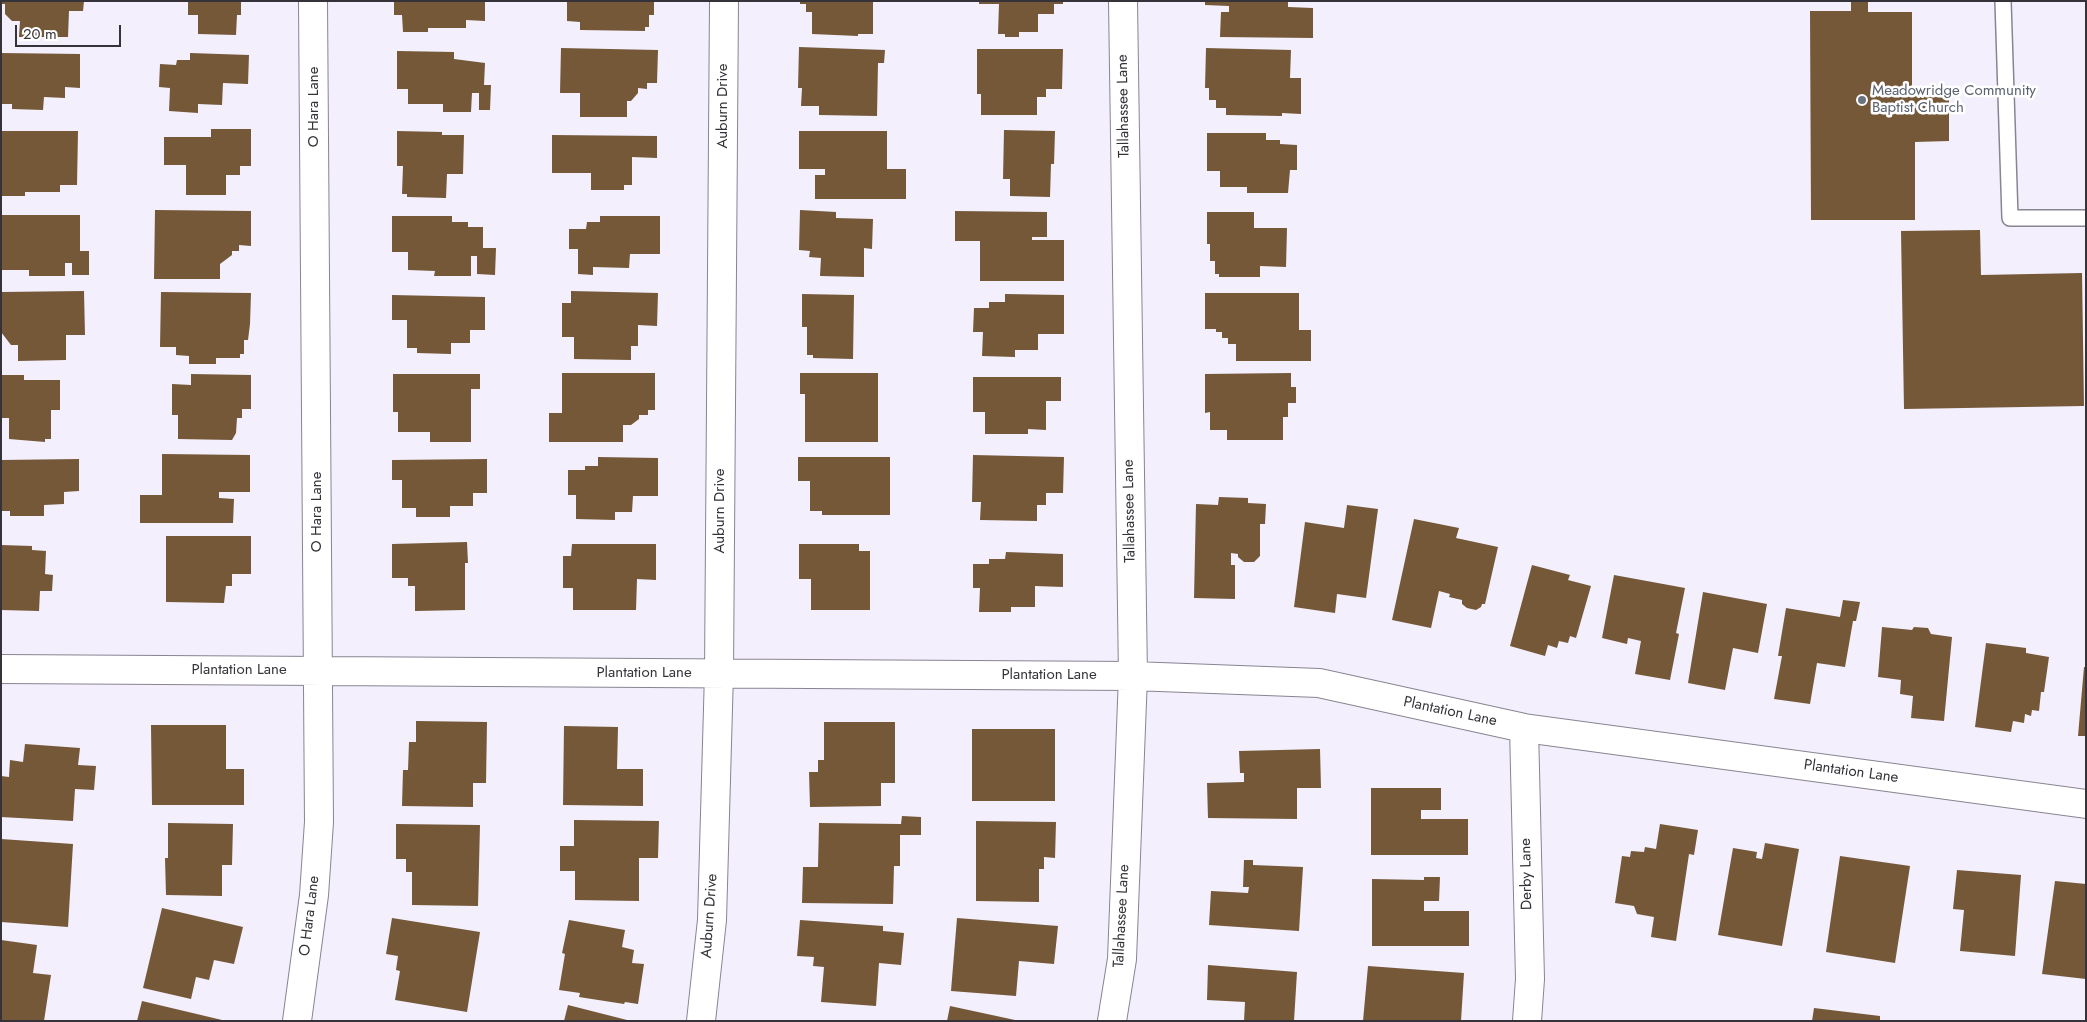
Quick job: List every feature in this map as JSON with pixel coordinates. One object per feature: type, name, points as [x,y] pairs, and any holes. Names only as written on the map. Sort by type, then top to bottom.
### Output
[{"type":"street","name":"O Hara Lane","points":[[297,1021],[314,895],[319,822],[313,1]]},
{"type":"street","name":"Auburn Drive","points":[[701,1021],[712,920],[718,673],[724,1]]},
{"type":"street","name":"Tallahassee Lane","points":[[1112,1021],[1122,959],[1133,676],[1123,1]]},
{"type":"street","name":"Plantation Lane","points":[[1,670],[1133,676],[1319,683],[1524,728],[2086,804]]},
{"type":"street","name":"Derby Lane","points":[[1524,728],[1530,979],[1527,1021]]},
{"type":"lane","points":[[2003,1],[2010,218],[2086,218]]},
{"type":"building","points":[[1,1],[84,1],[83,11],[69,11],[68,37],[19,37],[20,21],[12,21],[5,14],[5,4],[1,4]]},
{"type":"building","points":[[188,1],[241,1],[241,15],[237,15],[236,35],[198,34],[198,15],[188,15]]},
{"type":"building","points":[[394,1],[485,1],[485,21],[466,20],[466,28],[428,28],[428,32],[403,32],[402,15],[394,15]]},
{"type":"building","points":[[567,1],[654,1],[654,15],[649,15],[649,27],[645,27],[645,31],[580,30],[580,22],[567,21]]},
{"type":"building","points":[[800,1],[873,1],[873,34],[858,34],[858,36],[812,34],[812,12],[806,12],[806,4],[800,4]]},
{"type":"building","points":[[979,1],[1063,1],[1063,4],[1054,4],[1054,14],[1038,14],[1038,32],[1019,32],[1019,37],[1005,37],[1005,34],[998,34],[999,4],[979,4]]},
{"type":"building","points":[[1205,1],[1288,1],[1288,7],[1313,8],[1313,38],[1220,37],[1221,12],[1229,12],[1229,6],[1205,5]]},
{"type":"building","points":[[1851,1],[1868,1],[1868,12],[1912,12],[1912,90],[1949,90],[1949,141],[1915,142],[1915,220],[1811,220],[1810,11],[1851,11]]},
{"type":"building","points":[[799,47],[885,50],[884,63],[878,63],[877,116],[819,115],[819,106],[801,106],[802,88],[798,88]]},
{"type":"building","points":[[561,48],[658,50],[657,83],[647,83],[647,89],[638,88],[638,93],[631,101],[627,101],[627,117],[580,117],[580,93],[560,93]]},
{"type":"building","points":[[1206,48],[1291,50],[1290,78],[1301,78],[1301,114],[1282,113],[1282,116],[1226,115],[1226,108],[1216,108],[1216,100],[1209,100],[1209,88],[1205,88]]},
{"type":"building","points":[[977,49],[1063,49],[1062,89],[1046,89],[1046,97],[1037,97],[1037,115],[981,115],[981,94],[977,94]]},
{"type":"building","points":[[397,51],[454,52],[454,59],[485,63],[484,85],[491,85],[490,110],[479,110],[479,93],[472,93],[471,112],[443,112],[443,104],[408,104],[408,89],[397,89]]},
{"type":"building","points":[[1,53],[80,54],[80,88],[65,87],[65,98],[44,97],[43,110],[12,109],[12,104],[2,104]]},
{"type":"building","points":[[190,53],[249,55],[248,84],[223,83],[222,105],[198,104],[198,113],[169,111],[170,88],[159,87],[160,64],[176,65],[177,60],[190,60]]},
{"type":"building","points":[[211,129],[251,129],[251,166],[240,166],[240,175],[226,175],[226,195],[186,195],[186,165],[164,165],[164,137],[211,137]]},
{"type":"building","points":[[1004,130],[1055,131],[1050,197],[1010,196],[1010,179],[1003,179]]},
{"type":"building","points":[[1,131],[78,131],[77,185],[60,185],[60,192],[25,192],[25,196],[1,196]]},
{"type":"building","points":[[397,131],[442,132],[442,135],[464,135],[463,174],[447,174],[446,198],[407,197],[407,194],[402,194],[403,166],[397,166]]},
{"type":"building","points":[[799,131],[887,131],[887,169],[906,169],[906,199],[815,199],[815,175],[825,175],[825,169],[799,169]]},
{"type":"building","points":[[1207,133],[1266,133],[1266,140],[1280,140],[1280,144],[1297,145],[1297,170],[1290,170],[1288,193],[1247,193],[1247,187],[1220,187],[1220,171],[1207,171]]},
{"type":"building","points":[[552,135],[657,136],[657,158],[632,157],[632,185],[624,185],[624,190],[591,190],[591,173],[552,173]]},
{"type":"building","points":[[155,210],[251,211],[251,246],[239,245],[239,251],[232,251],[232,255],[220,264],[220,279],[154,279]]},
{"type":"building","points":[[800,210],[836,212],[836,218],[873,219],[872,249],[864,248],[864,277],[820,276],[821,258],[809,257],[810,251],[799,250]]},
{"type":"building","points":[[955,211],[1047,212],[1047,237],[1032,237],[1032,240],[1064,240],[1064,281],[980,281],[980,241],[955,241]]},
{"type":"building","points":[[1207,212],[1254,212],[1254,228],[1287,228],[1286,267],[1260,266],[1260,277],[1219,277],[1219,274],[1215,274],[1215,261],[1210,261],[1210,244],[1207,244]]},
{"type":"building","points":[[1,215],[80,215],[80,251],[89,251],[89,275],[72,275],[72,263],[65,263],[65,276],[29,276],[29,270],[1,270]]},
{"type":"building","points":[[392,216],[452,216],[452,222],[468,222],[468,227],[483,227],[483,248],[496,248],[495,275],[477,274],[477,256],[471,256],[471,276],[434,276],[435,271],[408,270],[408,252],[392,252]]},
{"type":"building","points":[[600,216],[660,216],[660,254],[630,254],[629,268],[593,267],[593,275],[578,274],[578,249],[569,249],[569,229],[586,229],[587,222],[600,222]]},
{"type":"building","points":[[1980,230],[1981,275],[2082,273],[2084,406],[1904,409],[1901,231]]},
{"type":"building","points":[[84,291],[85,335],[66,335],[66,360],[18,361],[18,345],[11,345],[1,332],[1,292]]},
{"type":"building","points":[[571,291],[658,293],[657,326],[638,325],[638,346],[631,346],[631,360],[574,359],[574,337],[562,337],[562,303],[571,303]]},
{"type":"building","points":[[161,292],[251,293],[250,324],[248,340],[244,340],[244,354],[240,354],[240,358],[216,358],[216,364],[189,364],[189,356],[176,355],[176,347],[160,347]]},
{"type":"building","points":[[1205,293],[1299,293],[1299,330],[1311,330],[1311,361],[1236,361],[1236,344],[1228,344],[1228,338],[1222,338],[1222,332],[1216,332],[1216,329],[1205,329]]},
{"type":"building","points":[[802,294],[854,295],[853,359],[813,358],[813,355],[807,355],[807,327],[802,327]]},
{"type":"building","points":[[1005,294],[1064,295],[1064,334],[1038,334],[1038,350],[1015,350],[1015,357],[982,356],[983,332],[973,332],[974,308],[989,308],[989,302],[1005,302]]},
{"type":"building","points":[[392,295],[485,297],[485,330],[470,330],[470,343],[451,343],[451,354],[417,353],[417,348],[407,348],[407,320],[392,320]]},
{"type":"building","points":[[562,373],[655,373],[655,410],[648,410],[648,415],[639,415],[639,419],[631,425],[623,425],[623,442],[549,442],[549,413],[562,413]]},
{"type":"building","points":[[800,373],[878,373],[878,442],[805,442],[805,394],[800,394]]},
{"type":"building","points":[[1291,373],[1291,387],[1296,387],[1296,403],[1288,403],[1288,417],[1283,417],[1283,440],[1227,440],[1227,430],[1210,430],[1210,412],[1205,413],[1205,374]]},
{"type":"building","points":[[191,374],[251,375],[251,409],[242,409],[242,418],[237,418],[236,433],[232,440],[178,439],[178,415],[172,415],[172,384],[191,385]]},
{"type":"building","points":[[393,374],[480,374],[480,389],[471,389],[471,442],[430,442],[430,432],[398,432],[398,412],[393,412]]},
{"type":"building","points":[[1,375],[24,375],[24,380],[60,380],[60,410],[51,410],[51,439],[45,439],[45,442],[9,439],[9,418],[1,418]]},
{"type":"building","points":[[973,377],[1061,377],[1061,401],[1046,401],[1046,430],[1028,429],[1028,434],[985,434],[985,412],[973,412]]},
{"type":"building","points":[[162,454],[250,455],[250,492],[219,492],[219,498],[234,499],[233,523],[140,523],[140,495],[162,495]]},
{"type":"building","points":[[973,455],[1064,457],[1063,493],[1046,493],[1046,505],[1037,505],[1037,521],[980,520],[981,502],[972,502]]},
{"type":"building","points":[[598,457],[658,458],[658,496],[633,496],[632,512],[615,512],[615,520],[576,519],[576,495],[568,495],[568,470],[585,470],[585,466],[598,466]]},
{"type":"building","points":[[798,457],[890,457],[890,515],[822,515],[822,511],[810,511],[810,481],[798,481]]},
{"type":"building","points":[[79,459],[79,491],[64,492],[64,504],[44,505],[44,516],[10,516],[10,511],[1,511],[1,460]]},
{"type":"building","points":[[487,459],[487,493],[473,493],[473,506],[450,506],[450,517],[416,517],[416,508],[402,508],[402,480],[392,480],[392,460]]},
{"type":"building","points":[[1219,497],[1248,498],[1248,503],[1266,504],[1265,524],[1260,524],[1260,556],[1254,562],[1244,562],[1238,557],[1238,554],[1231,553],[1231,565],[1235,565],[1235,599],[1194,598],[1196,504],[1218,505]]},
{"type":"building","points":[[1347,505],[1378,509],[1366,598],[1337,594],[1335,613],[1294,607],[1305,522],[1344,528]]},
{"type":"building","points":[[1414,519],[1459,528],[1456,538],[1498,547],[1485,604],[1482,604],[1476,610],[1467,608],[1462,604],[1462,600],[1449,597],[1450,594],[1439,591],[1431,628],[1392,620]]},
{"type":"building","points":[[166,536],[251,536],[251,574],[232,574],[232,586],[226,586],[224,603],[166,602]]},
{"type":"building","points":[[467,542],[468,563],[465,563],[465,610],[415,611],[415,586],[408,586],[408,578],[392,578],[392,544]]},
{"type":"building","points":[[572,544],[656,544],[656,580],[637,579],[636,610],[573,610],[573,588],[563,588],[563,556],[571,556]]},
{"type":"building","points":[[799,544],[859,544],[859,551],[870,551],[870,610],[811,610],[811,579],[799,579]]},
{"type":"building","points":[[1,545],[32,546],[32,550],[46,551],[45,574],[53,575],[52,591],[40,591],[39,611],[1,610]]},
{"type":"building","points":[[1006,552],[1063,554],[1063,587],[1035,586],[1035,607],[1011,607],[1011,612],[979,612],[980,588],[973,588],[973,564],[989,564],[989,559],[1005,559]]},
{"type":"building","points":[[1532,565],[1570,575],[1568,580],[1591,586],[1576,638],[1570,636],[1568,643],[1559,641],[1557,648],[1548,645],[1545,656],[1510,646]]},
{"type":"building","points":[[1614,575],[1685,588],[1676,633],[1679,634],[1670,680],[1635,674],[1641,641],[1628,638],[1627,644],[1602,638]]},
{"type":"building","points":[[1703,592],[1767,604],[1758,653],[1733,648],[1725,690],[1688,683]]},
{"type":"building","points":[[1843,600],[1860,602],[1856,621],[1853,621],[1845,667],[1817,663],[1810,704],[1774,699],[1782,656],[1778,656],[1786,608],[1840,617]]},
{"type":"building","points":[[1882,627],[1912,630],[1914,627],[1928,628],[1931,634],[1952,637],[1944,721],[1911,718],[1913,696],[1900,694],[1901,680],[1878,677]]},
{"type":"building","points":[[1986,643],[2026,648],[2026,653],[2049,657],[2039,711],[2032,710],[2031,716],[2025,714],[2024,723],[2013,721],[2011,732],[1975,727]]},
{"type":"building","points":[[2084,667],[2086,667],[2086,736],[2078,736]]},
{"type":"building","points":[[416,721],[487,722],[486,783],[473,783],[473,807],[402,806],[403,770],[408,770],[409,742],[416,742]]},
{"type":"building","points":[[824,722],[895,722],[895,783],[881,783],[881,806],[810,807],[809,772],[818,772],[818,760],[824,760]]},
{"type":"building","points":[[151,725],[226,725],[226,769],[244,769],[244,805],[152,805]]},
{"type":"building","points":[[564,726],[618,727],[617,769],[643,769],[643,806],[563,805]]},
{"type":"building","points":[[972,729],[1055,729],[1055,801],[972,801]]},
{"type":"building","points":[[25,744],[80,748],[78,765],[96,766],[94,790],[75,789],[73,821],[1,817],[1,776],[9,777],[10,760],[23,762]]},
{"type":"building","points":[[1320,749],[1321,788],[1297,788],[1297,819],[1208,818],[1207,783],[1244,782],[1244,773],[1240,773],[1239,751]]},
{"type":"building","points":[[1371,788],[1441,788],[1441,810],[1421,810],[1421,819],[1468,819],[1468,855],[1371,855]]},
{"type":"building","points":[[902,816],[921,817],[921,835],[900,835],[900,866],[894,866],[893,904],[802,903],[803,867],[818,867],[819,823],[901,824]]},
{"type":"building","points":[[574,820],[659,821],[658,858],[639,858],[639,901],[575,900],[575,871],[560,871],[560,846],[574,846]]},
{"type":"building","points":[[976,821],[1056,822],[1055,858],[1044,857],[1044,869],[1039,869],[1039,902],[976,901]]},
{"type":"building","points":[[168,823],[233,824],[232,865],[222,865],[222,896],[166,895],[165,858],[168,858]]},
{"type":"building","points":[[396,824],[480,825],[478,906],[412,905],[412,872],[406,872],[406,859],[396,859]]},
{"type":"building","points":[[1660,824],[1698,830],[1694,855],[1689,854],[1676,941],[1651,937],[1654,917],[1637,914],[1634,906],[1615,903],[1622,856],[1630,857],[1631,851],[1644,852],[1645,847],[1656,849]]},
{"type":"building","points":[[1,839],[73,844],[68,927],[1,922]]},
{"type":"building","points":[[1765,843],[1799,849],[1782,946],[1718,935],[1733,848],[1757,852],[1756,858],[1762,859]]},
{"type":"building","points":[[1840,856],[1910,866],[1895,963],[1826,952]]},
{"type":"building","points":[[1244,860],[1253,860],[1253,865],[1303,867],[1299,931],[1209,925],[1211,891],[1248,893],[1249,887],[1243,887]]},
{"type":"building","points":[[1957,870],[2021,875],[2015,956],[1960,951],[1964,910],[1953,909]]},
{"type":"building","points":[[1424,877],[1440,877],[1439,901],[1424,901],[1424,911],[1469,911],[1469,946],[1372,946],[1372,879],[1424,880]]},
{"type":"building","points":[[2055,881],[2086,884],[2086,979],[2042,974]]},
{"type":"building","points":[[162,908],[243,927],[234,964],[214,960],[209,980],[196,977],[191,999],[143,988]]},
{"type":"building","points":[[392,918],[480,932],[467,1012],[395,1000],[400,971],[396,970],[398,956],[386,954]]},
{"type":"building","points":[[957,918],[1058,926],[1054,964],[1019,961],[1016,996],[951,991]]},
{"type":"building","points":[[569,920],[625,930],[622,947],[634,950],[632,963],[644,964],[638,1004],[625,1002],[624,1004],[579,997],[580,993],[559,990],[565,954],[562,953]]},
{"type":"building","points":[[800,920],[883,926],[883,931],[904,933],[901,965],[879,963],[876,1006],[821,1002],[824,967],[813,966],[814,957],[797,956]]},
{"type":"building","points":[[1,940],[37,945],[33,973],[51,975],[44,1021],[1,1021]]},
{"type":"building","points":[[1208,965],[1297,972],[1294,1021],[1244,1021],[1245,1002],[1207,1000]]},
{"type":"building","points":[[1368,966],[1464,973],[1461,1021],[1363,1021]]},
{"type":"building","points":[[142,1001],[222,1020],[222,1021],[137,1021]]},
{"type":"building","points":[[568,1005],[627,1020],[627,1021],[564,1021]]},
{"type":"building","points":[[950,1006],[1015,1020],[947,1021]]},
{"type":"building","points":[[1814,1008],[1880,1016],[1880,1021],[1812,1021]]},
{"type":"place","name":"Meadowridge Community Baptist Church","points":[[1862,100]]}]
